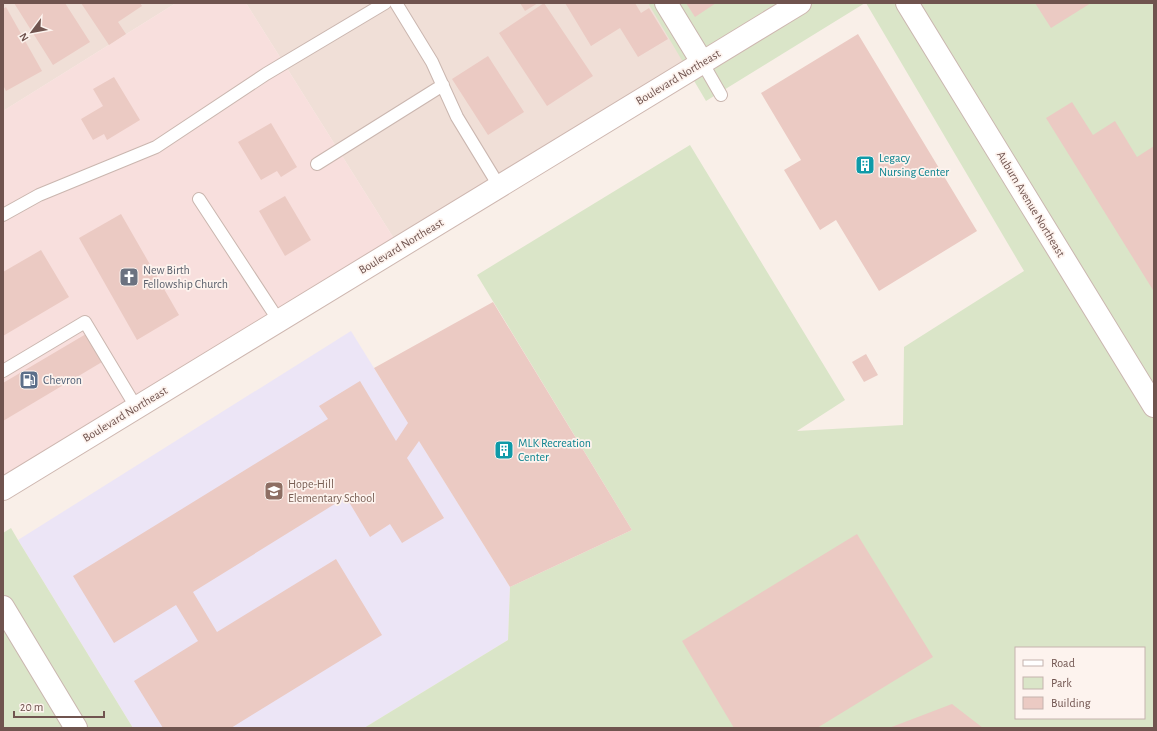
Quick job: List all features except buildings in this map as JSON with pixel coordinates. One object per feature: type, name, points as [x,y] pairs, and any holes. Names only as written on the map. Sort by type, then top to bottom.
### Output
[{"type":"main road","points":[[666,3],[702,62]]},
{"type":"main road","name":"Boulevard Northeast","points":[[3,489],[800,3]]},
{"type":"main road","name":"Auburn Avenue Northeast","points":[[908,3],[1154,406]]},
{"type":"main road","points":[[3,606],[76,728]]},
{"type":"lane","points":[[3,215],[39,195],[156,147],[266,74],[384,3]]},
{"type":"lane","points":[[396,3],[432,62],[457,117],[499,186]]},
{"type":"lane","points":[[702,62],[721,95]]},
{"type":"lane","points":[[317,164],[443,85]]},
{"type":"lane","points":[[199,199],[279,321]]},
{"type":"lane","points":[[3,371],[85,322],[136,407]]},
{"type":"shaded area","points":[[3,3],[176,3],[3,111]]},
{"type":"shaded area","points":[[176,3],[246,3],[398,245],[3,487],[3,111]]},
{"type":"shaded area","points":[[246,3],[792,3],[398,245]]},
{"type":"shaded area","name":"Hope-Hill Elementary School","points":[[351,331],[510,587],[508,640],[364,728],[133,728],[18,540]]},
{"type":"green space","points":[[648,3],[865,3],[706,101]]},
{"type":"green space","points":[[866,3],[1154,3],[1154,728],[364,728],[508,640],[510,587],[632,530],[477,275],[690,145],[845,400],[797,431],[903,425],[904,347],[1024,271]]},
{"type":"green space","points":[[11,528],[133,728],[3,728],[3,533]]},
{"type":"place","name":"Legacy Nursing Center","points":[[865,165]]},
{"type":"place","name":"New Birth Fellowship Church","points":[[129,277]]},
{"type":"place","name":"Chevron","points":[[29,380]]},
{"type":"place","name":"MLK Recreation Center","points":[[504,450]]},
{"type":"place","name":"Hope-Hill Elementary School","points":[[274,491]]}]
